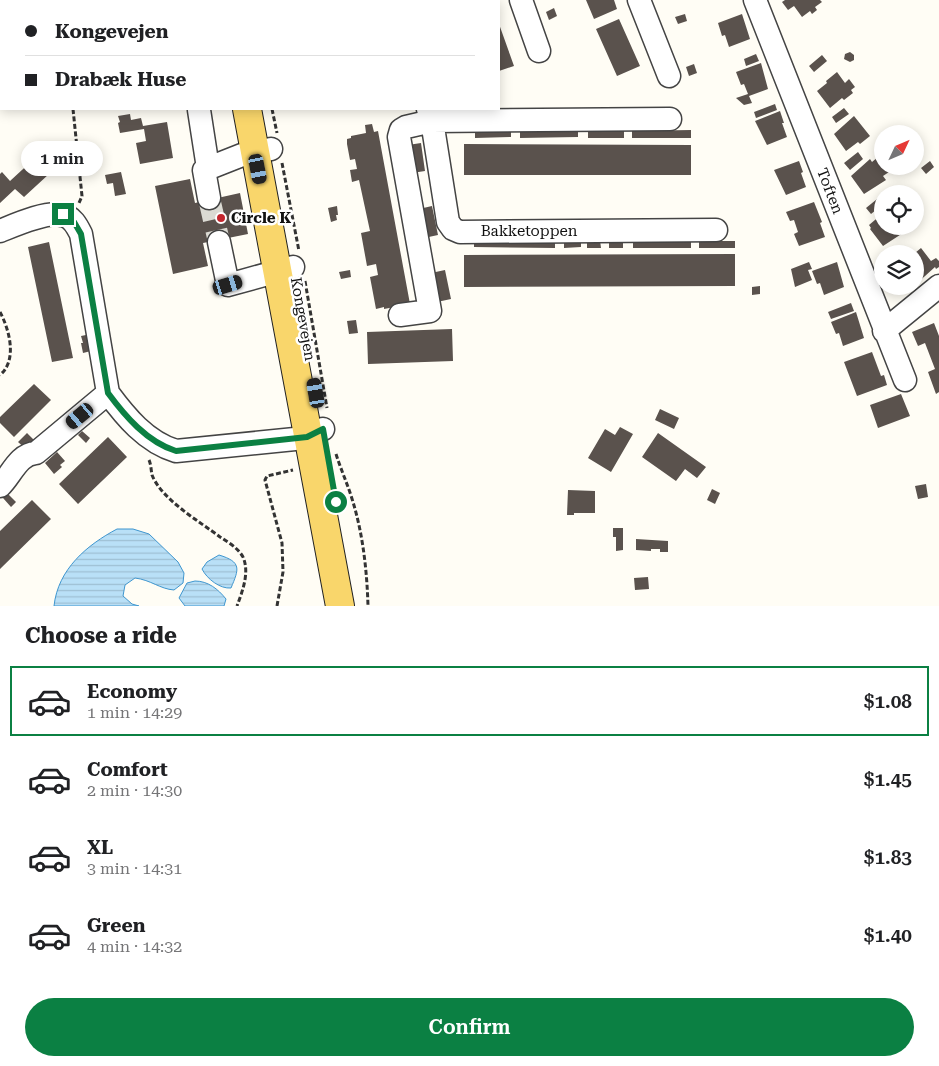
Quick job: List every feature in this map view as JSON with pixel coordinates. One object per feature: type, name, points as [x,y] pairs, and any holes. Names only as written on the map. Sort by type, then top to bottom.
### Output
[{"type":"main road","name":"Kongevejen","points":[[247,110],[271,148]]},
{"type":"main road","name":"Kongevejen","points":[[263,110],[294,267],[355,606]]},
{"type":"main road","name":"Kongevejen","points":[[325,447],[340,606]]},
{"type":"street","points":[[521,0],[539,51]]},
{"type":"street","points":[[639,0],[669,76]]},
{"type":"street","name":"Toften","points":[[756,0],[905,380]]},
{"type":"street","points":[[199,110],[208,168]]},
{"type":"street","points":[[400,315],[430,311],[399,136],[401,130],[430,115],[670,119]]},
{"type":"street","name":"Bakketoppen","points":[[430,115],[448,222],[453,229],[460,232],[716,230]]},
{"type":"street","points":[[209,198],[204,170],[242,155],[271,148]]},
{"type":"street","points":[[0,231],[46,215],[63,214],[72,220],[81,234],[108,393],[122,413],[164,447],[176,451],[325,447]]},
{"type":"street","name":"Kongevejen","points":[[219,242],[228,285],[294,267]]},
{"type":"street","points":[[884,330],[939,286]]},
{"type":"street","points":[[0,486],[7,480],[11,470],[31,454],[36,453],[108,393]]},
{"type":"path","points":[[72,220],[82,196],[73,110]]},
{"type":"path","points":[[272,110],[271,148],[325,447],[353,502],[364,552],[368,584],[368,606]]},
{"type":"path","points":[[0,312],[11,340],[9,361],[4,372],[0,375]]},
{"type":"path","points":[[277,606],[283,572],[282,543],[265,480],[267,476],[300,468],[325,447]]},
{"type":"path","points":[[144,454],[150,460],[152,475],[161,489],[174,502],[234,547],[242,557],[245,568],[245,581],[237,606]]},
{"type":"water","points":[[117,529],[133,529],[149,534],[178,562],[184,573],[183,583],[174,590],[135,578],[125,585],[123,596],[132,604],[139,606],[54,606],[61,581],[76,560],[95,543]]},
{"type":"water","points":[[219,555],[232,560],[237,567],[236,576],[231,588],[214,583],[202,569],[207,562]]},
{"type":"water","points":[[195,581],[204,582],[216,589],[226,599],[224,606],[185,606],[179,598],[187,583]]},
{"type":"building","points":[[586,0],[614,0],[617,9],[594,19]]},
{"type":"building","points":[[785,0],[820,0],[822,2],[815,7],[817,10],[812,14],[810,11],[802,17],[794,6],[788,10],[782,2]]},
{"type":"building","points":[[554,8],[557,16],[549,20],[546,12]]},
{"type":"building","points":[[685,14],[687,21],[678,24],[675,17]]},
{"type":"building","points":[[742,14],[750,39],[729,47],[725,35],[722,36],[718,23]]},
{"type":"building","points":[[619,19],[640,66],[617,76],[596,29]]},
{"type":"building","points":[[500,27],[514,66],[500,71]]},
{"type":"building","points":[[850,52],[854,55],[854,60],[850,62],[844,59],[845,54]]},
{"type":"building","points":[[756,54],[759,61],[746,66],[744,59]]},
{"type":"building","points":[[822,55],[827,61],[814,72],[809,66]]},
{"type":"building","points":[[761,63],[768,89],[749,96],[752,103],[744,105],[736,98],[748,94],[744,84],[741,85],[736,72]]},
{"type":"building","points":[[694,64],[697,73],[689,76],[686,67]]},
{"type":"building","points":[[837,72],[845,83],[849,79],[855,87],[851,90],[853,93],[844,100],[842,98],[830,108],[817,91]]},
{"type":"building","points":[[775,104],[777,110],[756,118],[754,112]]},
{"type":"building","points":[[844,108],[849,114],[836,123],[832,117]]},
{"type":"building","points":[[780,111],[787,137],[767,145],[755,121]]},
{"type":"building","points":[[130,114],[131,120],[141,118],[143,126],[167,122],[173,158],[140,164],[136,143],[146,141],[144,129],[120,133],[118,123],[120,122],[118,116]]},
{"type":"building","points":[[854,116],[870,136],[846,151],[834,134]]},
{"type":"building","points":[[372,124],[374,132],[378,131],[410,304],[384,309],[384,307],[376,309],[370,277],[378,275],[376,264],[367,266],[361,233],[370,231],[359,180],[352,182],[350,170],[357,169],[355,159],[350,160],[347,144],[347,139],[351,138],[351,136],[366,133],[365,125]]},
{"type":"building","points":[[475,130],[511,130],[511,137],[475,138]]},
{"type":"building","points":[[520,130],[578,130],[578,137],[520,138]]},
{"type":"building","points":[[588,130],[624,130],[624,138],[588,138]]},
{"type":"building","points":[[691,130],[691,138],[632,138],[632,131]]},
{"type":"building","points":[[421,143],[425,171],[412,173],[408,145]]},
{"type":"building","points":[[464,144],[691,145],[691,175],[464,175]]},
{"type":"building","points":[[858,152],[863,159],[850,170],[844,163]]},
{"type":"building","points":[[35,158],[49,174],[24,197],[15,189],[0,203],[0,174],[2,172],[10,181]]},
{"type":"building","points":[[870,159],[872,162],[874,160],[874,175],[884,175],[883,176],[886,180],[878,185],[874,185],[874,188],[864,194],[851,176]]},
{"type":"building","points":[[799,161],[806,187],[786,195],[774,170]]},
{"type":"building","points":[[930,161],[934,167],[926,174],[924,166]]},
{"type":"building","points":[[121,172],[126,194],[115,196],[113,183],[107,184],[105,175]]},
{"type":"building","points":[[190,179],[195,203],[240,193],[248,234],[203,243],[208,266],[173,274],[155,186]]},
{"type":"building","points":[[814,202],[822,222],[820,223],[825,237],[799,246],[794,234],[798,232],[794,220],[790,221],[786,212]]},
{"type":"building","points":[[874,202],[874,212],[871,214],[866,208]]},
{"type":"building","points":[[337,206],[337,220],[331,222],[328,208]]},
{"type":"building","points":[[432,206],[438,235],[424,238],[419,209]]},
{"type":"building","points":[[874,221],[874,234],[870,229],[869,225]]},
{"type":"building","points":[[875,235],[900,235],[885,245],[882,245]]},
{"type":"building","points":[[474,240],[555,240],[555,248],[474,247]]},
{"type":"building","points":[[564,240],[581,241],[581,247],[564,248]]},
{"type":"building","points":[[587,240],[600,240],[601,248],[587,248]]},
{"type":"building","points":[[623,240],[623,248],[609,248],[609,241]]},
{"type":"building","points":[[633,240],[691,241],[691,248],[633,248]]},
{"type":"building","points":[[699,241],[735,241],[735,248],[699,248]]},
{"type":"building","points":[[49,242],[73,358],[52,362],[28,247]]},
{"type":"building","points":[[924,252],[931,261],[936,258],[939,261],[939,267],[936,269],[935,267],[924,277]]},
{"type":"building","points":[[735,254],[735,286],[464,287],[464,255]]},
{"type":"building","points":[[809,262],[812,269],[808,270],[812,280],[795,287],[791,269]]},
{"type":"building","points":[[837,262],[844,287],[824,295],[820,283],[817,284],[812,271]]},
{"type":"building","points":[[350,270],[351,277],[341,279],[339,272]]},
{"type":"building","points":[[445,270],[451,299],[437,302],[431,273]]},
{"type":"building","points":[[760,286],[760,294],[752,295],[752,287]]},
{"type":"building","points":[[851,303],[854,311],[831,319],[828,312]]},
{"type":"building","points":[[856,312],[864,338],[843,346],[839,333],[836,334],[831,322]]},
{"type":"building","points":[[356,320],[358,333],[349,334],[347,321]]},
{"type":"building","points":[[934,323],[939,336],[939,392],[936,394],[928,372],[935,369],[925,343],[918,346],[912,332]]},
{"type":"building","points":[[452,329],[453,361],[368,364],[367,332]]},
{"type":"building","points":[[91,334],[95,350],[83,353],[81,336]]},
{"type":"building","points":[[872,352],[881,376],[884,375],[887,385],[857,396],[844,362]]},
{"type":"building","points":[[34,384],[51,400],[14,437],[0,423],[0,417]]},
{"type":"building","points":[[901,394],[910,416],[878,428],[870,405]]},
{"type":"building","points":[[660,409],[679,418],[674,429],[655,420]]},
{"type":"building","points":[[620,427],[633,434],[611,472],[588,458],[605,429],[615,435]]},
{"type":"building","points":[[82,431],[90,438],[86,443],[78,435]]},
{"type":"building","points":[[27,433],[36,442],[27,450],[18,442]]},
{"type":"building","points":[[658,433],[706,467],[697,478],[685,469],[676,481],[642,457]]},
{"type":"building","points":[[108,437],[127,457],[78,504],[59,484]]},
{"type":"building","points":[[57,452],[65,461],[60,465],[62,467],[54,474],[45,463]]},
{"type":"building","points":[[926,484],[928,497],[918,499],[915,486]]},
{"type":"building","points":[[712,489],[720,493],[715,504],[707,500]]},
{"type":"building","points":[[568,490],[595,491],[595,513],[567,515]]},
{"type":"building","points":[[8,494],[16,502],[11,507],[3,498]]},
{"type":"building","points":[[32,500],[51,519],[0,569],[0,531]]},
{"type":"building","points":[[613,528],[623,528],[623,550],[616,551],[616,537],[613,537]]},
{"type":"building","points":[[636,539],[668,541],[668,552],[660,552],[660,549],[651,549],[651,551],[636,550]]},
{"type":"building","points":[[648,577],[649,589],[635,590],[634,578]]},
{"type":"tunnel","points":[[209,198],[219,242]]},
{"type":"place","name":"Circle K","points":[[221,218]]},
{"type":"route","points":[[63,214],[74,222],[81,234],[108,393],[122,413],[164,447],[176,451],[296,439],[307,437],[323,429],[336,502]]}]
